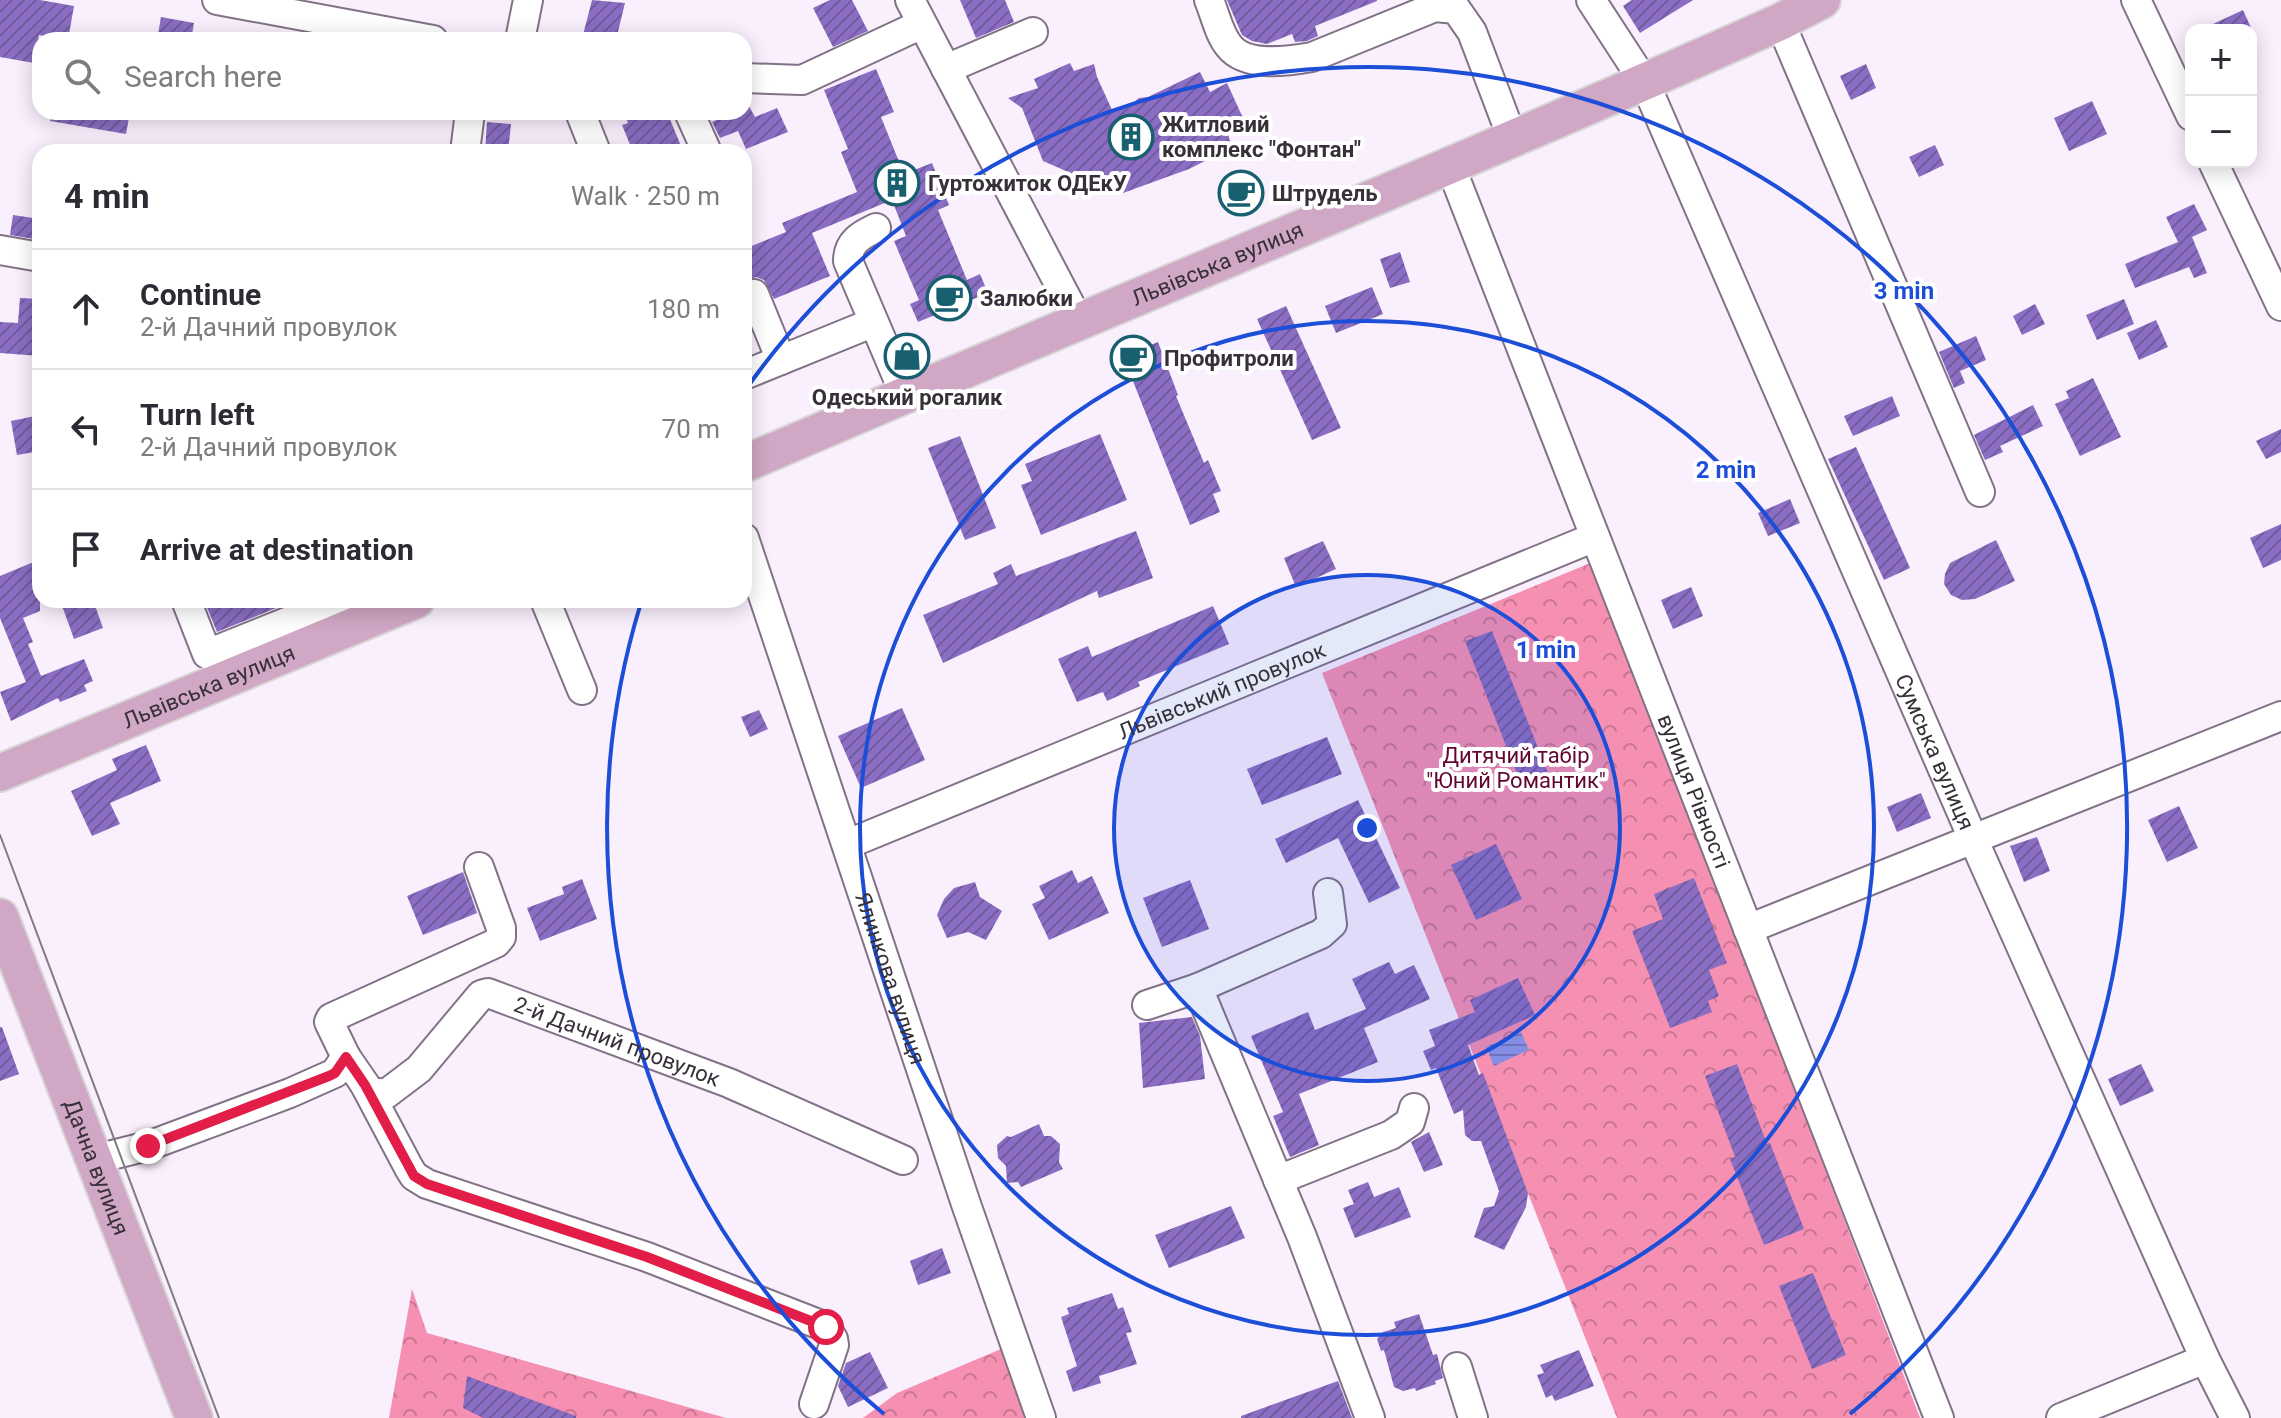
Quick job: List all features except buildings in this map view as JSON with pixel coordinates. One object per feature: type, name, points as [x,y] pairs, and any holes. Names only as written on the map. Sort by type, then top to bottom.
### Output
[{"type":"main road","name":"Львівська вулиця","points":[[752,461],[1078,320],[1513,140],[1780,22],[1822,0]]},
{"type":"main road","name":"Львівська вулиця","points":[[0,773],[397,608]]},
{"type":"main road","name":"Дачна вулиця","points":[[0,917],[194,1418]]},
{"type":"street","points":[[522,32],[528,0]]},
{"type":"street","points":[[1209,0],[1226,43],[1240,55],[1254,60],[1291,61],[1312,57],[1435,7],[1456,9],[1472,32],[1513,140]]},
{"type":"street","name":"Сумська вулиця","points":[[1591,0],[1645,83],[1974,841],[2205,1359],[2235,1418]]},
{"type":"street","points":[[2136,0],[2185,103]]},
{"type":"street","points":[[227,1],[391,32]]},
{"type":"street","points":[[752,78],[802,80],[916,12],[1078,320]]},
{"type":"street","points":[[1780,22],[1980,492]]},
{"type":"street","points":[[946,69],[1033,32]]},
{"type":"street","points":[[466,144],[469,120]]},
{"type":"street","points":[[583,120],[593,144]]},
{"type":"street","points":[[693,120],[703,144]]},
{"type":"street","name":"вулиця Рівності","points":[[1450,165],[1939,1418]]},
{"type":"street","points":[[2216,168],[2281,306]]},
{"type":"street","points":[[876,228],[855,240],[848,251],[848,261],[905,395]]},
{"type":"street","points":[[0,250],[32,256]]},
{"type":"street","points":[[752,290],[781,360]]},
{"type":"street","points":[[752,372],[872,323]]},
{"type":"street","name":"Львівський провулок","points":[[848,844],[1595,537]]},
{"type":"street","name":"Ялинкова вулиця","points":[[752,562],[966,1204],[1041,1418]]},
{"type":"street","points":[[189,608],[207,654],[322,608]]},
{"type":"street","points":[[548,608],[582,690]]},
{"type":"street","points":[[1748,929],[2281,716]]},
{"type":"street","points":[[479,867],[501,937],[496,943],[331,1018],[329,1022],[409,1168],[414,1176],[427,1184],[647,1257],[826,1327],[834,1345],[814,1404]]},
{"type":"street","points":[[1147,1005],[1198,988],[1321,934],[1332,924],[1328,893]]},
{"type":"street","points":[[1198,988],[1278,1180],[1370,1418]]},
{"type":"street","name":"2-й Дачний провулок","points":[[365,1085],[377,1095],[396,1088],[419,1069],[481,995],[488,993],[729,1083],[903,1160]]},
{"type":"street","points":[[92,1160],[148,1146],[290,1093],[335,1073],[346,1057]]},
{"type":"street","points":[[1278,1180],[1391,1135],[1410,1122],[1414,1108]]},
{"type":"street","points":[[2061,1418],[2205,1359]]},
{"type":"street","points":[[1457,1367],[1473,1418]]},
{"type":"green space","name":"Дитячий табір \"Юний Романтик\"","points":[[1593,562],[1920,1418],[1617,1418],[1322,673]]},
{"type":"green space","points":[[412,1289],[427,1333],[726,1418],[389,1418]]},
{"type":"green space","points":[[1001,1349],[1027,1418],[863,1418],[897,1393]]},
{"type":"water","points":[[1521,1032],[1529,1050],[1494,1066],[1486,1047]]},
{"type":"tram line","points":[[0,835],[219,1418]]},
{"type":"place","name":"Житловий комплекс \"Фонтан\"","points":[[1131,137]]},
{"type":"place","name":"Гуртожиток ОДЕкУ","points":[[897,183]]},
{"type":"place","name":"Штрудель","points":[[1241,193]]},
{"type":"place","name":"Залюбки","points":[[949,298]]},
{"type":"place","name":"Одеський рогалик","points":[[907,356]]},
{"type":"place","name":"Профитроли","points":[[1133,358]]},
{"type":"route","points":[[148,1146],[329,1076],[335,1073],[346,1057],[365,1085],[414,1176],[427,1184],[647,1257],[826,1327]]}]
